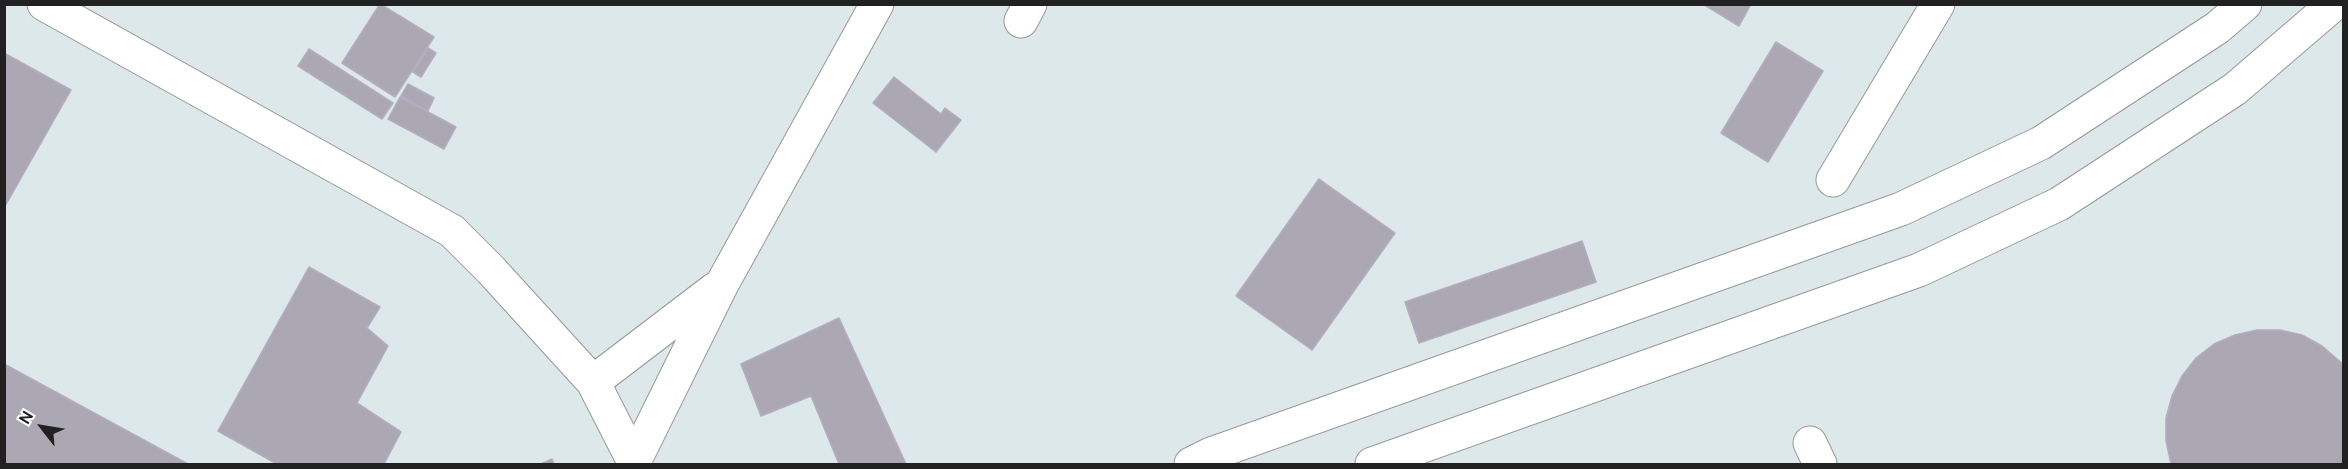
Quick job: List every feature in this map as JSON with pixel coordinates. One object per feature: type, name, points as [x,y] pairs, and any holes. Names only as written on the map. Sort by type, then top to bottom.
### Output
[{"type":"lane","points":[[634,463],[722,284],[877,4]]},
{"type":"lane","points":[[1833,180],[1938,4]]},
{"type":"lane","points":[[1191,465],[1234,446],[1901,209],[2041,143],[2217,28],[2245,4]]},
{"type":"lane","points":[[1372,465],[1919,270],[2059,204],[2235,89],[2334,4]]},
{"type":"lane","points":[[61,9],[452,231],[491,270],[593,382],[634,463]]},
{"type":"lane","points":[[593,382],[722,284]]},
{"type":"shaded area","points":[[5,5],[2343,5],[2343,464],[5,464]]},
{"type":"building","points":[[380,4],[434,37],[395,97],[342,63]]},
{"type":"building","points":[[1703,4],[1751,4],[1739,26]]},
{"type":"building","points":[[1776,42],[1823,71],[1768,162],[1721,133]]},
{"type":"building","points":[[428,48],[436,53],[421,77],[413,72]]},
{"type":"building","points":[[309,49],[393,103],[382,119],[298,66]]},
{"type":"building","points":[[4,53],[71,90],[4,208]]},
{"type":"building","points":[[894,77],[941,114],[945,108],[961,120],[936,152],[873,103]]},
{"type":"building","points":[[408,84],[434,98],[428,111],[401,96]]},
{"type":"building","points":[[400,97],[456,127],[444,149],[388,119]]},
{"type":"building","points":[[1319,179],[1395,233],[1312,350],[1236,296]]},
{"type":"building","points":[[1582,241],[1596,282],[1419,343],[1405,302]]},
{"type":"building","points":[[309,267],[380,307],[367,328],[388,346],[357,403],[401,432],[384,464],[277,464],[218,431]]},
{"type":"building","points":[[839,318],[906,464],[839,464],[811,396],[761,416],[741,364]]},
{"type":"building","points":[[2257,330],[2280,330],[2302,335],[2322,346],[2344,365],[2344,464],[2171,464],[2166,441],[2166,418],[2172,396],[2182,376],[2196,358],[2214,344],[2235,335]]},
{"type":"building","points":[[4,364],[188,464],[4,464]]},
{"type":"building","points":[[552,459],[554,464],[541,464]]}]
